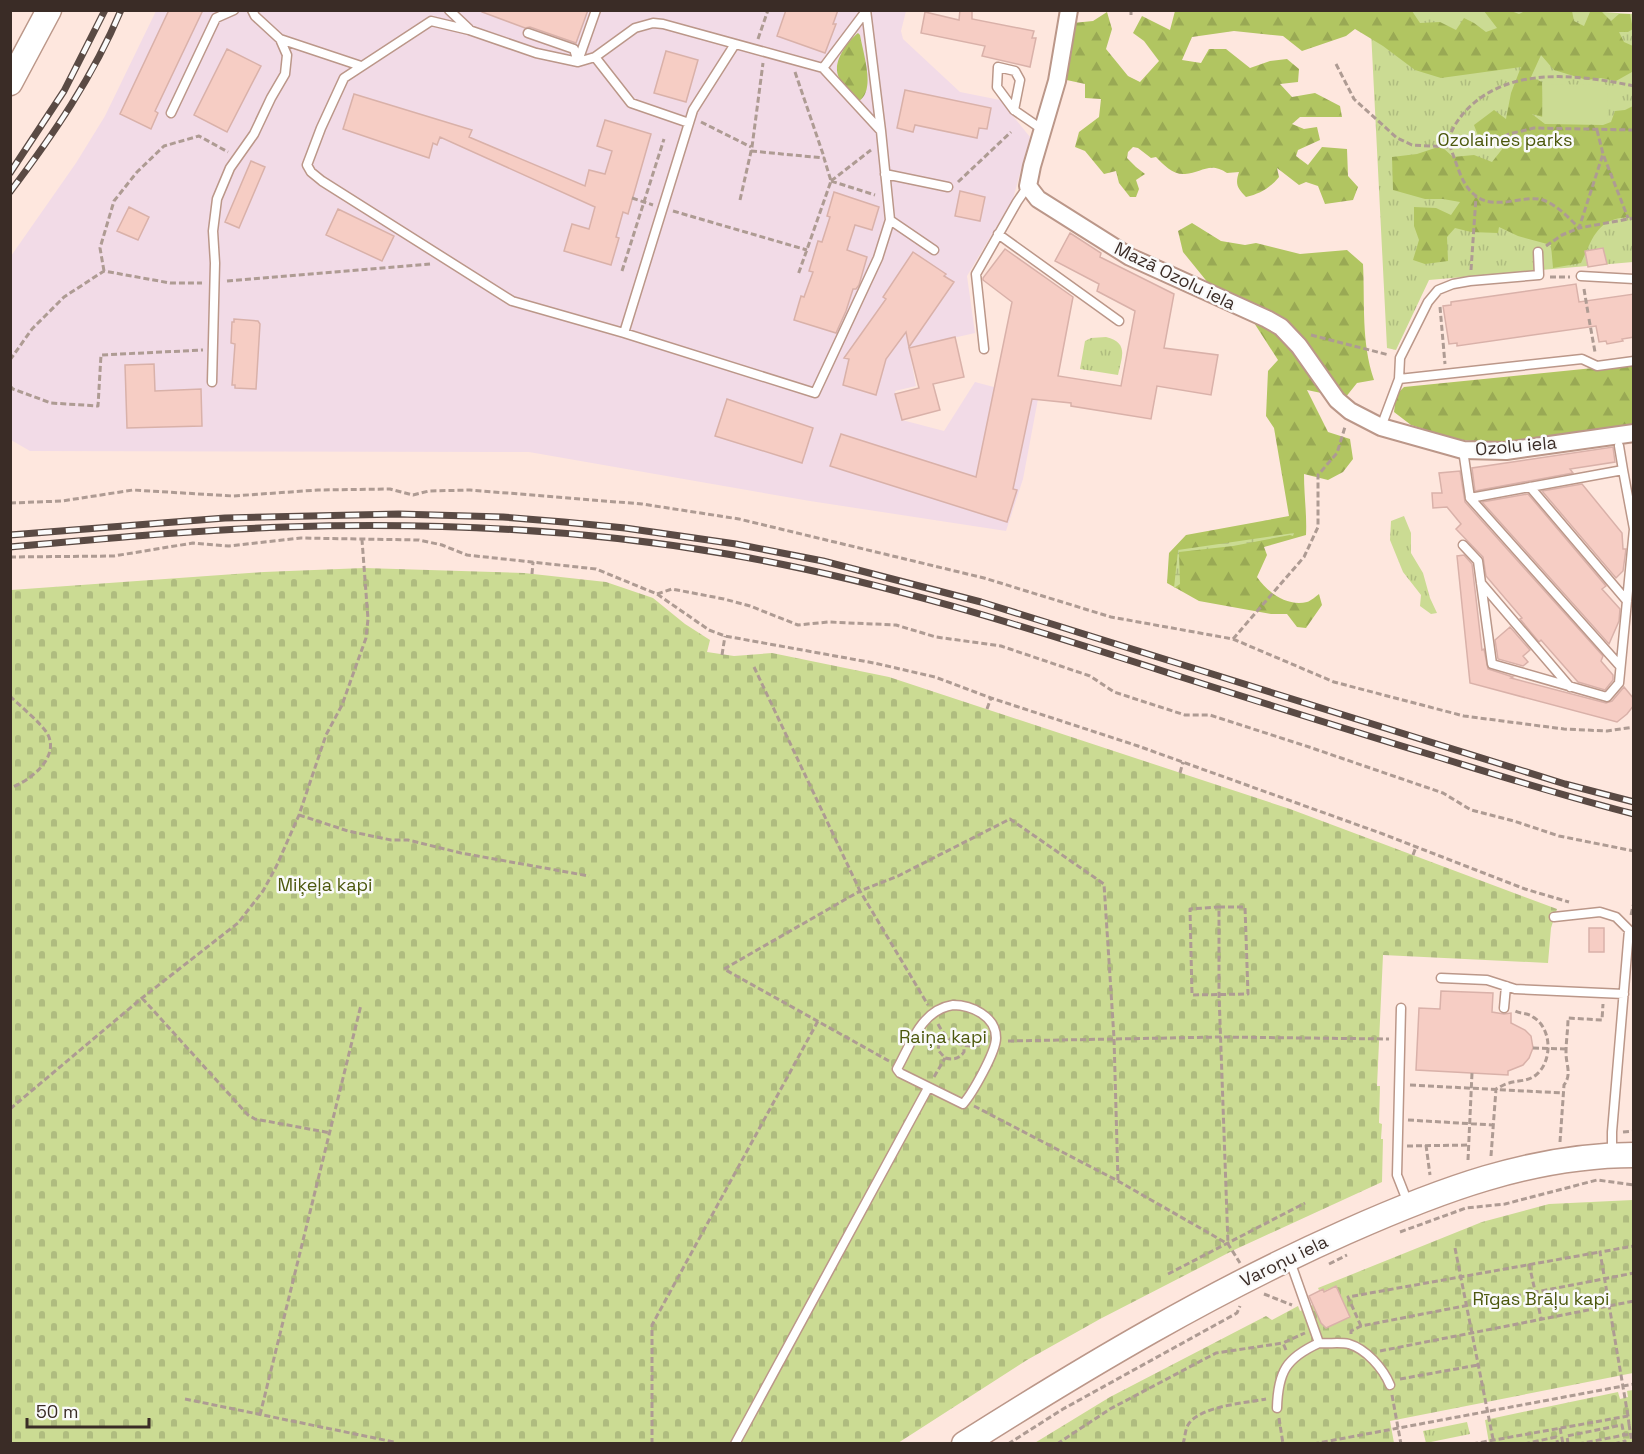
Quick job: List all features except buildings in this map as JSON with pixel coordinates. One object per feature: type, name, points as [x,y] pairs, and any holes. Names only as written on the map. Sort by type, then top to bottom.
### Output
[{"type":"street","points":[[14,71],[49,10]]},
{"type":"street","points":[[1028,186],[1057,81],[1069,10]]},
{"type":"street","name":"Mazā Ozolu iela","points":[[1028,186],[1038,199],[1052,209],[1130,257],[1281,327],[1299,346],[1343,406]]},
{"type":"street","name":"Ozolu iela","points":[[1343,406],[1381,427],[1463,450],[1506,451],[1634,433]]},
{"type":"street","name":"Varoņu iela","points":[[964,1443],[1043,1393],[1251,1284],[1288,1258],[1409,1204],[1508,1171],[1578,1157],[1623,1155]]},
{"type":"lane","points":[[171,113],[216,18],[234,10]]},
{"type":"lane","points":[[212,382],[215,283],[213,231],[217,198],[230,168],[254,134],[285,74],[287,55],[280,39],[255,16],[252,10]]},
{"type":"lane","points":[[449,10],[469,30]]},
{"type":"lane","points":[[578,62],[596,10]]},
{"type":"lane","points":[[823,68],[866,10],[881,131],[890,220],[878,258],[814,393],[624,333],[512,301],[322,181],[311,172],[307,165],[344,78],[432,21],[469,30],[536,53],[578,62],[596,57],[635,28],[653,23],[663,24],[823,68],[881,131]]},
{"type":"lane","points":[[528,33],[574,49],[578,62]]},
{"type":"lane","points":[[280,39],[361,66]]},
{"type":"lane","points":[[624,333],[693,110],[735,44]]},
{"type":"lane","points":[[596,57],[631,103],[691,121]]},
{"type":"lane","points":[[1014,110],[1020,80],[1015,71],[998,67],[997,87],[1014,110],[1042,130]]},
{"type":"lane","points":[[885,174],[948,187]]},
{"type":"lane","points":[[984,349],[976,274],[1028,186]]},
{"type":"lane","points":[[890,220],[934,250]]},
{"type":"lane","points":[[999,234],[1119,321]]},
{"type":"lane","points":[[1381,427],[1399,379],[1400,358],[1428,302],[1438,290],[1470,281],[1539,275],[1538,252]]},
{"type":"lane","points":[[1581,276],[1634,279]]},
{"type":"lane","points":[[1399,379],[1582,359],[1597,366],[1634,361]]},
{"type":"lane","points":[[1463,545],[1478,561],[1492,664],[1607,697],[1619,683],[1634,529],[1619,446]]},
{"type":"lane","points":[[1463,450],[1470,498],[1620,666]]},
{"type":"lane","points":[[1470,498],[1623,470]]},
{"type":"lane","points":[[1530,487],[1627,601]]},
{"type":"lane","points":[[1480,583],[1570,687]]},
{"type":"lane","points":[[1554,917],[1600,912],[1616,917],[1629,930],[1615,1089],[1623,1155]]},
{"type":"lane","points":[[1441,978],[1487,980],[1515,989],[1624,994]]},
{"type":"lane","points":[[1504,1006],[1506,986]]},
{"type":"lane","points":[[967,1006],[978,1010],[988,1019],[996,1035],[996,1041],[965,1101],[960,1104],[900,1073],[897,1069],[926,1018],[943,1007],[967,1006]]},
{"type":"lane","points":[[1401,1008],[1397,1174],[1409,1204]]},
{"type":"lane","points":[[735,1443],[928,1088]]},
{"type":"lane","points":[[1288,1258],[1319,1343]]},
{"type":"lane","points":[[1277,1411],[1277,1384],[1285,1369],[1299,1352],[1319,1343],[1349,1344],[1367,1354],[1390,1386]]},
{"type":"path","points":[[740,200],[752,149],[759,51],[768,10]]},
{"type":"path","points":[[790,59],[831,181]]},
{"type":"path","points":[[1336,64],[1354,99],[1397,138],[1412,145],[1450,147],[1499,139],[1534,128],[1634,130]]},
{"type":"path","points":[[1579,228],[1564,213],[1542,200],[1494,203],[1476,197],[1463,181],[1450,147],[1449,136],[1455,124],[1471,105],[1490,91],[1512,81],[1537,76],[1604,81],[1634,86]]},
{"type":"path","points":[[691,121],[752,149],[824,158]]},
{"type":"path","points":[[1597,130],[1603,154],[1628,218]]},
{"type":"path","points":[[948,187],[960,181],[1011,132]]},
{"type":"path","points":[[104,270],[100,248],[114,201],[137,172],[164,146],[199,136],[238,157]]},
{"type":"path","points":[[622,271],[663,139]]},
{"type":"path","points":[[798,275],[831,181],[882,141]]},
{"type":"path","points":[[1579,228],[1603,154]]},
{"type":"path","points":[[831,181],[887,199]]},
{"type":"path","points":[[1470,281],[1476,197]]},
{"type":"path","points":[[632,198],[807,250]]},
{"type":"path","points":[[1538,252],[1562,235],[1579,228],[1634,218]]},
{"type":"path","points":[[10,360],[32,329],[64,297],[104,270],[170,283],[215,283],[449,262]]},
{"type":"path","points":[[1539,275],[1552,278],[1571,277]]},
{"type":"path","points":[[1581,276],[1588,312]]},
{"type":"path","points":[[1438,290],[1446,374]]},
{"type":"path","points":[[1589,319],[1597,366]]},
{"type":"path","points":[[1281,327],[1400,358]]},
{"type":"path","points":[[10,386],[51,403],[98,406],[101,355],[213,349]]},
{"type":"path","points":[[1233,639],[1304,557],[1318,527],[1318,475],[1337,453],[1343,406]]},
{"type":"path","points":[[10,503],[62,501],[133,490],[233,496],[318,490],[390,489],[413,495],[429,491],[470,490],[642,504],[739,519],[984,578],[1111,617],[1233,639],[1334,682],[1464,716],[1564,729],[1607,731],[1634,728]]},
{"type":"path","points":[[10,556],[91,558],[193,543],[229,546],[301,538],[419,540],[467,555],[596,569],[631,581],[657,594],[709,630],[725,636],[874,663],[935,677],[1183,762],[1525,889],[1600,912]]},
{"type":"path","points":[[10,1108],[142,998],[238,923],[262,891],[276,867],[299,815],[326,735],[342,705],[366,638],[368,619],[362,539]]},
{"type":"path","points":[[532,574],[533,562]]},
{"type":"path","points":[[657,594],[672,589],[724,598],[798,625],[828,622],[896,626],[936,637],[1001,646],[1090,676],[1114,692],[1185,715],[1210,715],[1321,751],[1443,794],[1470,810],[1559,836],[1632,849]]},
{"type":"path","points":[[723,655],[725,636]]},
{"type":"path","points":[[754,667],[860,891],[933,1012],[944,1036],[964,1046],[976,1046],[996,1041],[1114,1038],[1400,1040]]},
{"type":"path","points":[[10,696],[47,733],[49,742],[49,756],[45,764],[27,779],[10,788]]},
{"type":"path","points":[[987,709],[991,698]]},
{"type":"path","points":[[1180,773],[1183,762]]},
{"type":"path","points":[[299,815],[348,831],[391,840],[408,840],[461,853],[589,876]]},
{"type":"path","points":[[899,1066],[723,969],[860,891],[898,876],[1010,819],[1104,884],[1114,1038],[1118,1181]]},
{"type":"path","points":[[1413,855],[1416,847]]},
{"type":"path","points":[[1219,907],[1219,994],[1228,1244]]},
{"type":"path","points":[[1219,907],[1245,907],[1248,994],[1192,995],[1190,909],[1219,907]]},
{"type":"path","points":[[1560,1142],[1563,1093],[1568,1079],[1569,1064],[1566,1057],[1568,1018],[1602,1020],[1604,993]]},
{"type":"path","points":[[142,998],[248,1115],[255,1119],[331,1133]]},
{"type":"path","points":[[260,1415],[361,1005]]},
{"type":"path","points":[[1496,1089],[1508,1083],[1524,1081],[1537,1075],[1545,1063],[1548,1049],[1547,1035],[1542,1025],[1533,1017],[1504,1006]]},
{"type":"path","points":[[652,1443],[652,1325],[818,1021]]},
{"type":"path","points":[[944,1036],[938,1045],[938,1050],[945,1058],[958,1058],[964,1052],[964,1046]]},
{"type":"path","points":[[1533,1048],[1566,1049]]},
{"type":"path","points":[[940,1066],[945,1058]]},
{"type":"path","points":[[1468,1160],[1472,1073]]},
{"type":"path","points":[[1399,1085],[1563,1093]]},
{"type":"path","points":[[1491,1156],[1496,1089]]},
{"type":"path","points":[[965,1101],[1118,1181],[1228,1244],[1240,1260],[1251,1284],[1294,1306],[1306,1307]]},
{"type":"path","points":[[1398,1119],[1493,1125]]},
{"type":"path","points":[[1426,1145],[1430,1175]]},
{"type":"path","points":[[1398,1146],[1469,1145]]},
{"type":"path","points":[[1393,1235],[1466,1208],[1505,1204],[1596,1180],[1634,1185]]},
{"type":"path","points":[[1167,1274],[1305,1203]]},
{"type":"path","points":[[1361,1326],[1348,1297],[1634,1246]]},
{"type":"path","points":[[1455,1248],[1493,1442]]},
{"type":"path","points":[[1325,1265],[1353,1252]]},
{"type":"path","points":[[1600,1252],[1622,1386],[1631,1424],[1632,1443]]},
{"type":"path","points":[[1529,1264],[1541,1319]]},
{"type":"path","points":[[1349,1344],[1351,1331],[1361,1326],[1634,1273]]},
{"type":"path","points":[[1367,1354],[1634,1301]]},
{"type":"path","points":[[1008,1443],[1063,1409],[1237,1313],[1241,1303]]},
{"type":"path","points":[[1057,1443],[1110,1409],[1216,1353],[1282,1343]]},
{"type":"path","points":[[1401,1443],[1390,1386],[1478,1365]]},
{"type":"path","points":[[1313,1443],[1634,1384]]},
{"type":"path","points":[[1184,1443],[1188,1426],[1196,1416],[1209,1410],[1277,1397]]},
{"type":"path","points":[[185,1399],[394,1442]]},
{"type":"path","points":[[1277,1411],[1283,1443]]},
{"type":"path","points":[[1472,1443],[1493,1442],[1628,1416]]},
{"type":"path","points":[[1568,1443],[1567,1436],[1622,1425],[1624,1435]]},
{"type":"path","points":[[1560,1428],[1563,1443]]},
{"type":"path","points":[[1578,1443],[1630,1434]]},
{"type":"path","points":[[1524,1443],[1556,1437],[1558,1443]]},
{"type":"path","points":[[1614,1443],[1625,1441],[1625,1443]]},
{"type":"shaded area","points":[[156,11],[906,11],[901,31],[903,39],[960,92],[1000,100],[1030,137],[1013,199],[967,276],[975,333],[909,348],[916,386],[895,391],[902,420],[944,431],[975,382],[1038,399],[1023,479],[1006,531],[810,501],[529,452],[30,451],[11,440],[11,256],[76,163],[105,116]]},
{"type":"green space","name":"Ozolaines parks","points":[[1572,10],[1633,14],[1633,262],[1429,280],[1396,350],[1387,348],[1370,11]]},
{"type":"green space","points":[[1175,11],[1412,11],[1420,23],[1440,22],[1456,30],[1464,18],[1486,32],[1497,28],[1484,11],[1511,11],[1519,14],[1525,11],[1572,11],[1574,21],[1584,26],[1590,12],[1602,12],[1611,21],[1619,14],[1630,14],[1633,29],[1628,32],[1619,32],[1624,42],[1633,46],[1632,72],[1616,81],[1601,78],[1587,80],[1554,70],[1541,55],[1531,77],[1542,82],[1543,117],[1532,114],[1545,124],[1603,125],[1611,122],[1615,111],[1633,106],[1633,217],[1612,220],[1599,229],[1581,263],[1553,268],[1551,245],[1518,236],[1499,227],[1498,233],[1471,232],[1455,228],[1447,237],[1448,261],[1425,264],[1413,260],[1419,240],[1414,226],[1414,207],[1436,208],[1451,215],[1460,202],[1425,199],[1393,190],[1392,157],[1417,154],[1441,146],[1453,157],[1474,155],[1492,162],[1507,143],[1495,134],[1480,141],[1474,125],[1494,110],[1506,119],[1511,93],[1521,67],[1441,78],[1415,70],[1355,29],[1346,36],[1302,51],[1283,36],[1234,31],[1192,37],[1182,60],[1201,63],[1209,49],[1226,49],[1250,68],[1270,61],[1287,59],[1299,69],[1298,82],[1280,84],[1292,97],[1315,93],[1340,106],[1342,117],[1300,117],[1292,124],[1304,129],[1317,127],[1320,140],[1298,150],[1296,156],[1308,165],[1322,147],[1347,149],[1348,176],[1358,187],[1353,200],[1325,204],[1318,186],[1306,182],[1299,185],[1277,168],[1279,177],[1272,184],[1246,197],[1238,186],[1239,172],[1227,173],[1210,168],[1181,174],[1169,169],[1156,157],[1151,158],[1133,147],[1128,152],[1127,158],[1145,174],[1136,180],[1139,189],[1136,197],[1130,197],[1119,183],[1116,171],[1104,174],[1085,151],[1075,147],[1079,132],[1099,117],[1101,99],[1085,98],[1085,84],[1062,79],[1073,23],[1093,21],[1107,12],[1112,29],[1106,49],[1128,76],[1140,82],[1159,61],[1144,41],[1133,33],[1142,16],[1170,30]]},
{"type":"green space","points":[[858,33],[868,80],[864,96],[859,101],[845,87],[837,70],[844,49]]},
{"type":"green space","points":[[1543,84],[1608,85],[1607,123],[1542,122]]},
{"type":"green space","points":[[1192,223],[1221,241],[1245,245],[1256,243],[1300,254],[1347,250],[1363,264],[1365,337],[1374,380],[1357,383],[1345,398],[1307,390],[1328,432],[1350,439],[1353,459],[1343,472],[1328,480],[1304,474],[1306,535],[1264,547],[1267,555],[1257,577],[1272,593],[1292,602],[1307,602],[1319,594],[1322,605],[1306,628],[1297,627],[1287,614],[1271,614],[1199,601],[1167,583],[1169,553],[1186,535],[1289,516],[1274,428],[1266,416],[1268,371],[1278,360],[1249,315],[1226,305],[1183,252],[1178,231]]},
{"type":"green space","points":[[1106,337],[1121,347],[1122,356],[1118,375],[1080,369],[1085,341],[1091,338]]},
{"type":"green space","points":[[1633,364],[1633,427],[1491,443],[1454,439],[1411,425],[1394,412],[1396,395],[1404,387]]},
{"type":"green space","points":[[1404,516],[1411,533],[1411,553],[1423,573],[1437,613],[1431,614],[1420,606],[1421,595],[1403,572],[1390,540],[1391,521]]},
{"type":"green space","points":[[1294,533],[1293,536],[1233,546],[1179,552],[1180,584],[1174,588],[1178,550]]},
{"type":"green space","points":[[364,568],[524,573],[606,582],[653,598],[685,624],[710,640],[707,652],[734,656],[772,653],[889,677],[1290,809],[1557,909],[1551,928],[1548,963],[1383,955],[1377,1086],[1380,1086],[1379,1123],[1382,1124],[1381,1139],[1383,1139],[1382,1182],[1234,1250],[1100,1319],[1027,1360],[898,1443],[11,1444],[11,590],[264,572]]},
{"type":"green space","name":"Rīgas Brāļu kapi","points":[[1633,1200],[1633,1373],[1390,1421],[1394,1443],[1033,1444],[1110,1397],[1266,1316],[1272,1320],[1298,1306],[1300,1311],[1313,1305],[1326,1328],[1350,1317],[1336,1286],[1324,1291],[1318,1288],[1482,1222],[1549,1204]]},
{"type":"green space","points":[[1633,1390],[1633,1443],[1489,1443],[1485,1420],[1618,1392],[1620,1399],[1628,1397],[1627,1391]]},
{"type":"green space","points":[[1467,1422],[1470,1434],[1426,1443],[1423,1431]]},
{"type":"railway","points":[[10,173],[64,91],[105,10]]},
{"type":"railway","points":[[10,192],[71,105],[98,59],[121,10]]},
{"type":"railway","points":[[10,535],[225,518],[399,514],[503,517],[564,522],[736,544],[823,561],[981,602],[1565,784],[1634,802]]},
{"type":"railway","points":[[10,547],[217,530],[396,526],[562,533],[672,545],[727,554],[841,577],[954,607],[1503,777],[1634,814]]},
{"type":"park label","name":"Miķeļa kapi","points":[[325,885]]},
{"type":"park label","name":"Raiņa kapi","points":[[943,1037]]}]
